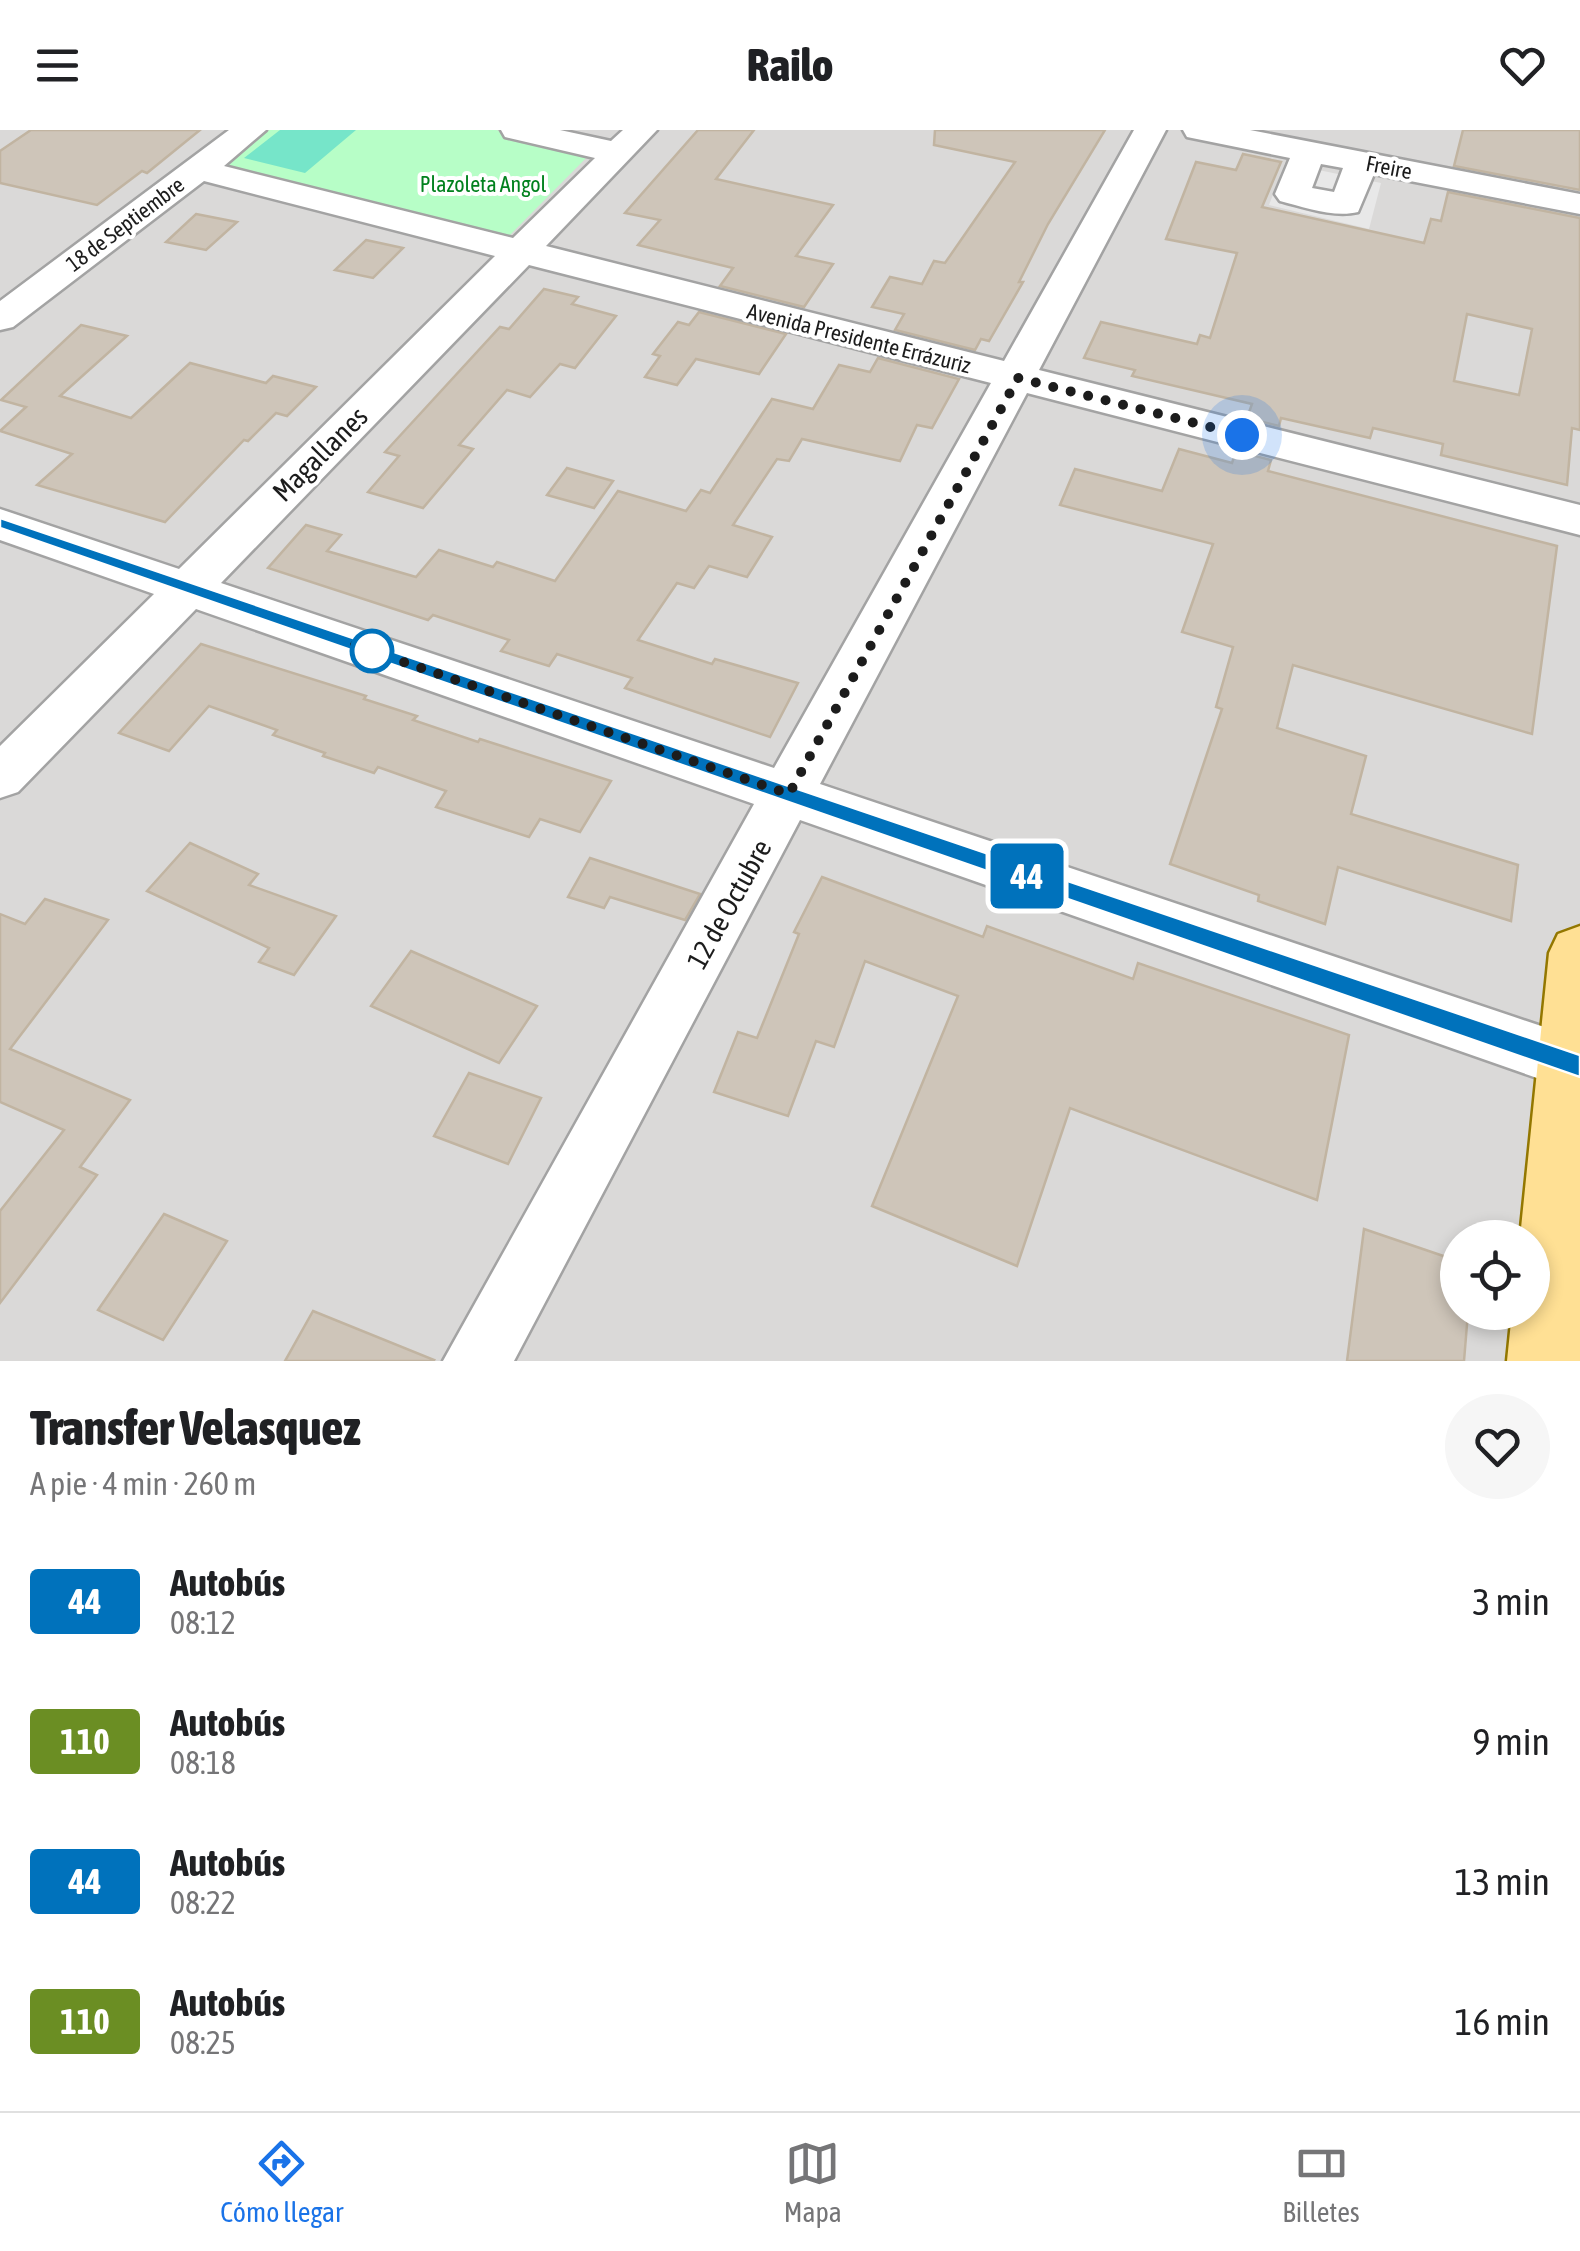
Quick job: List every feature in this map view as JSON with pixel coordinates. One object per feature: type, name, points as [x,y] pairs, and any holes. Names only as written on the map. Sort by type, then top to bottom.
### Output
[{"type":"main road","points":[[1544,1361],[1575,1064],[1580,953]]},
{"type":"street","name":"18 de Septiembre","points":[[0,319],[250,130]]},
{"type":"street","points":[[517,130],[630,142]]},
{"type":"street","name":"12 de Octubre","points":[[478,1361],[1150,130]]},
{"type":"street","name":"Freire","points":[[1199,130],[1309,152],[1292,194],[1346,205],[1362,162],[1580,204]]},
{"type":"street","name":"Magallanes","points":[[0,778],[630,142]]},
{"type":"street","name":"Avenida Presidente Errázuriz","points":[[198,170],[1580,520]]},
{"type":"street","points":[[0,524],[1575,1064]]},
{"type":"shaded area","points":[[0,130],[1580,130],[1580,1361],[0,1361]]},
{"type":"shaded area","points":[[1285,163],[1381,183],[1369,229],[1269,205]]},
{"type":"green space","name":"Plazoleta Angol","points":[[269,130],[496,130],[592,152],[501,244],[214,173]]},
{"type":"green space","points":[[280,130],[356,130],[305,173],[244,158]]},
{"type":"building","points":[[31,130],[200,130],[147,173],[142,171],[97,205],[0,183],[0,151]]},
{"type":"building","points":[[698,130],[754,130],[716,179],[833,205],[796,256],[833,264],[804,307],[720,286],[733,268],[638,245],[660,220],[625,213]]},
{"type":"building","points":[[935,130],[1105,130],[1048,224],[1019,282],[1023,282],[989,341],[981,339],[975,350],[895,330],[904,314],[872,307],[890,277],[922,284],[934,261],[945,263],[1015,162],[934,145]]},
{"type":"building","points":[[1463,130],[1580,130],[1580,190],[1454,166]]},
{"type":"building","points":[[1243,154],[1281,162],[1262,207],[1424,243],[1431,219],[1441,221],[1448,192],[1580,218],[1580,430],[1572,428],[1567,485],[1441,455],[1443,444],[1373,428],[1370,438],[1281,418],[1279,426],[1247,418],[1252,404],[1132,376],[1135,370],[1084,358],[1101,322],[1197,344],[1200,335],[1210,338],[1237,253],[1166,239],[1196,162],[1236,170]],"holes":[[[1467,314],[1532,329],[1519,395],[1454,381]]]},
{"type":"building","points":[[196,214],[237,222],[206,250],[166,242]]},
{"type":"building","points":[[366,240],[403,248],[373,278],[335,270]]},
{"type":"building","points":[[544,289],[578,297],[572,304],[616,316],[575,368],[560,364],[530,397],[507,390],[459,445],[473,449],[423,508],[368,492],[399,456],[385,452],[500,327],[509,329]]},
{"type":"building","points":[[699,312],[786,334],[759,374],[696,359],[677,385],[645,377],[660,356],[653,354],[678,322],[689,325]]},
{"type":"building","points":[[81,325],[127,336],[60,396],[131,418],[190,363],[266,383],[273,376],[316,387],[287,416],[276,413],[248,441],[244,440],[165,522],[37,485],[72,454],[0,431],[26,407],[1,400]]},
{"type":"building","points":[[878,358],[959,379],[932,428],[917,425],[900,461],[802,439],[789,461],[777,459],[733,525],[772,537],[747,577],[709,566],[694,588],[677,583],[638,640],[712,664],[715,659],[798,683],[770,737],[625,688],[632,678],[557,654],[549,666],[501,651],[509,640],[433,615],[428,620],[268,568],[306,525],[341,535],[327,551],[416,577],[439,550],[493,567],[497,562],[555,581],[618,491],[686,511],[701,490],[710,493],[772,399],[813,409],[839,365],[870,372]]},
{"type":"building","points":[[1179,449],[1232,463],[1236,451],[1271,460],[1268,471],[1557,546],[1532,734],[1293,665],[1277,728],[1366,756],[1351,814],[1518,865],[1511,921],[1338,867],[1325,924],[1258,901],[1259,895],[1170,864],[1222,709],[1216,707],[1233,647],[1182,632],[1213,544],[1060,505],[1075,469],[1162,491]]},
{"type":"building","points":[[567,468],[613,481],[594,508],[547,495]]},
{"type":"building","points":[[201,644],[366,696],[364,699],[417,716],[413,720],[478,742],[480,739],[611,781],[580,832],[540,819],[529,837],[436,807],[446,791],[378,767],[374,773],[323,756],[325,753],[273,735],[277,730],[209,706],[169,751],[119,733]]},
{"type":"building","points":[[190,843],[258,874],[249,885],[336,916],[294,975],[259,962],[269,948],[147,891]]},
{"type":"building","points":[[590,858],[700,894],[685,920],[610,897],[604,908],[568,897]]},
{"type":"building","points":[[822,877],[983,937],[987,926],[1133,979],[1138,963],[1349,1035],[1317,1200],[1070,1108],[1017,1266],[872,1206],[958,996],[865,961],[834,1047],[816,1041],[788,1116],[714,1092],[738,1032],[757,1038],[799,934],[794,932]]},
{"type":"building","points":[[45,899],[108,920],[10,1049],[130,1100],[80,1167],[97,1175],[0,1303],[0,1211],[64,1130],[0,1102],[0,914],[25,924]]},
{"type":"building","points":[[411,951],[537,1006],[499,1063],[371,1006]]},
{"type":"building","points":[[469,1073],[541,1098],[508,1164],[434,1136]]},
{"type":"building","points":[[164,1214],[227,1241],[163,1340],[98,1310]]},
{"type":"building","points":[[1364,1229],[1440,1255],[1440,1330],[1467,1330],[1464,1361],[1347,1361]]},
{"type":"building","points":[[313,1311],[434,1360],[285,1361]]},
{"type":"bus line","name":"44","points":[[0,524],[1580,1066]]},
{"type":"route","points":[[372,651],[354,645],[789,794],[1018,378],[1242,435]]}]
